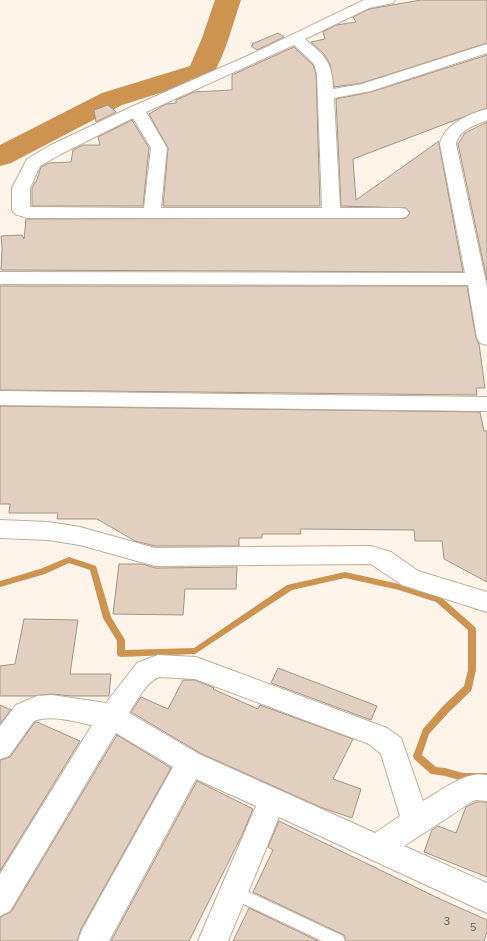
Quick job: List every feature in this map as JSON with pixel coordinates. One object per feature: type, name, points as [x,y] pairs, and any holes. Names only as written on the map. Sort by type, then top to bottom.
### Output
[{"type":"street","points":[[388,0],[365,4],[258,57],[137,110],[55,150],[33,163],[21,188],[21,210],[27,213],[400,213]]},
{"type":"street","points":[[294,38],[321,62],[325,74],[331,213]]},
{"type":"street","points":[[325,95],[364,88],[487,48]]},
{"type":"street","points":[[137,110],[159,148],[152,212]]},
{"type":"street","points":[[487,114],[463,125],[448,141],[478,250],[476,279],[487,338]]},
{"type":"street","points":[[0,278],[476,279]]},
{"type":"street","points":[[0,398],[487,404]]},
{"type":"street","points":[[0,529],[48,531],[80,536],[155,557],[371,555],[383,559],[410,578],[423,584],[487,602]]},
{"type":"street","points":[[0,901],[112,716],[137,680],[146,672],[158,666],[196,668],[378,736],[392,747],[416,820]]},
{"type":"street","points":[[0,747],[25,713],[37,708],[52,707],[112,716],[190,763],[487,898]]},
{"type":"street","points":[[93,941],[190,763]]},
{"type":"street","points":[[377,848],[416,820],[463,792],[475,787],[487,788]]},
{"type":"street","points":[[213,941],[272,800]]},
{"type":"lane","points":[[233,892],[338,941]]},
{"type":"building","points":[[421,0],[487,0],[487,43],[362,83],[334,87],[330,64],[324,54],[311,42],[325,39],[323,32],[336,25],[356,22],[353,17],[369,9]]},
{"type":"building","points":[[278,33],[284,37],[257,50],[251,46],[253,45],[252,44]]},
{"type":"building","points":[[294,47],[313,65],[316,74],[320,206],[163,206],[168,148],[149,114],[166,104],[176,103],[176,100],[194,92],[232,90],[232,75]]},
{"type":"building","points":[[487,55],[487,108],[353,159],[356,200],[439,141],[463,272],[1,270],[1,236],[22,235],[24,239],[26,219],[406,218],[410,213],[406,208],[341,206],[336,99],[371,92]]},
{"type":"building","points":[[108,105],[116,112],[96,122],[94,110]]},
{"type":"building","points":[[132,120],[149,148],[143,206],[32,206],[32,188],[36,182],[41,167],[49,163],[71,162],[73,150],[83,145],[100,145],[98,137]]},
{"type":"building","points":[[487,122],[487,280],[458,144],[465,133]]},
{"type":"building","points":[[0,286],[467,286],[476,338],[479,344],[485,388],[476,388],[477,395],[0,390]]},
{"type":"building","points":[[0,406],[480,412],[484,431],[487,431],[487,582],[444,559],[442,541],[415,541],[414,530],[300,529],[301,534],[262,534],[262,538],[239,538],[239,546],[155,546],[135,541],[97,519],[57,519],[58,513],[9,513],[10,504],[0,504]]},
{"type":"building","points":[[119,564],[143,564],[155,568],[237,567],[236,589],[185,589],[183,615],[113,614]]},
{"type":"building","points":[[24,619],[78,620],[70,674],[111,674],[109,696],[71,696],[52,694],[33,696],[0,696],[0,666],[15,664]]},
{"type":"building","points":[[278,668],[377,706],[371,720],[271,683]]},
{"type":"building","points":[[183,680],[195,680],[258,709],[260,705],[353,739],[333,779],[361,789],[352,818],[320,807],[200,753],[131,712],[141,697],[168,709]]},
{"type":"building","points":[[0,705],[11,710],[0,724]]},
{"type":"building","points":[[35,722],[80,741],[0,871],[0,760],[10,757]]},
{"type":"building","points":[[117,735],[171,768],[81,929],[77,941],[0,941],[0,917],[11,912]]},
{"type":"building","points":[[197,781],[253,809],[242,835],[189,941],[111,941]]},
{"type":"building","points":[[476,802],[487,802],[487,877],[424,852],[432,830],[438,826],[456,833],[466,807]]},
{"type":"building","points":[[279,821],[440,899],[487,920],[487,932],[484,941],[346,941],[344,935],[253,892],[273,850],[268,847]]},
{"type":"building","points":[[249,908],[318,941],[233,941]]},
{"type":"waterway","points":[[0,157],[112,99],[201,71],[215,38],[228,0]]},
{"type":"waterway","points":[[0,584],[42,572],[69,560],[93,568],[107,618],[121,640],[121,654],[195,651],[290,587],[345,575],[399,587],[439,600],[472,629],[472,670],[468,688],[446,709],[426,732],[417,756],[434,771],[445,772],[463,777],[487,777]]}]
